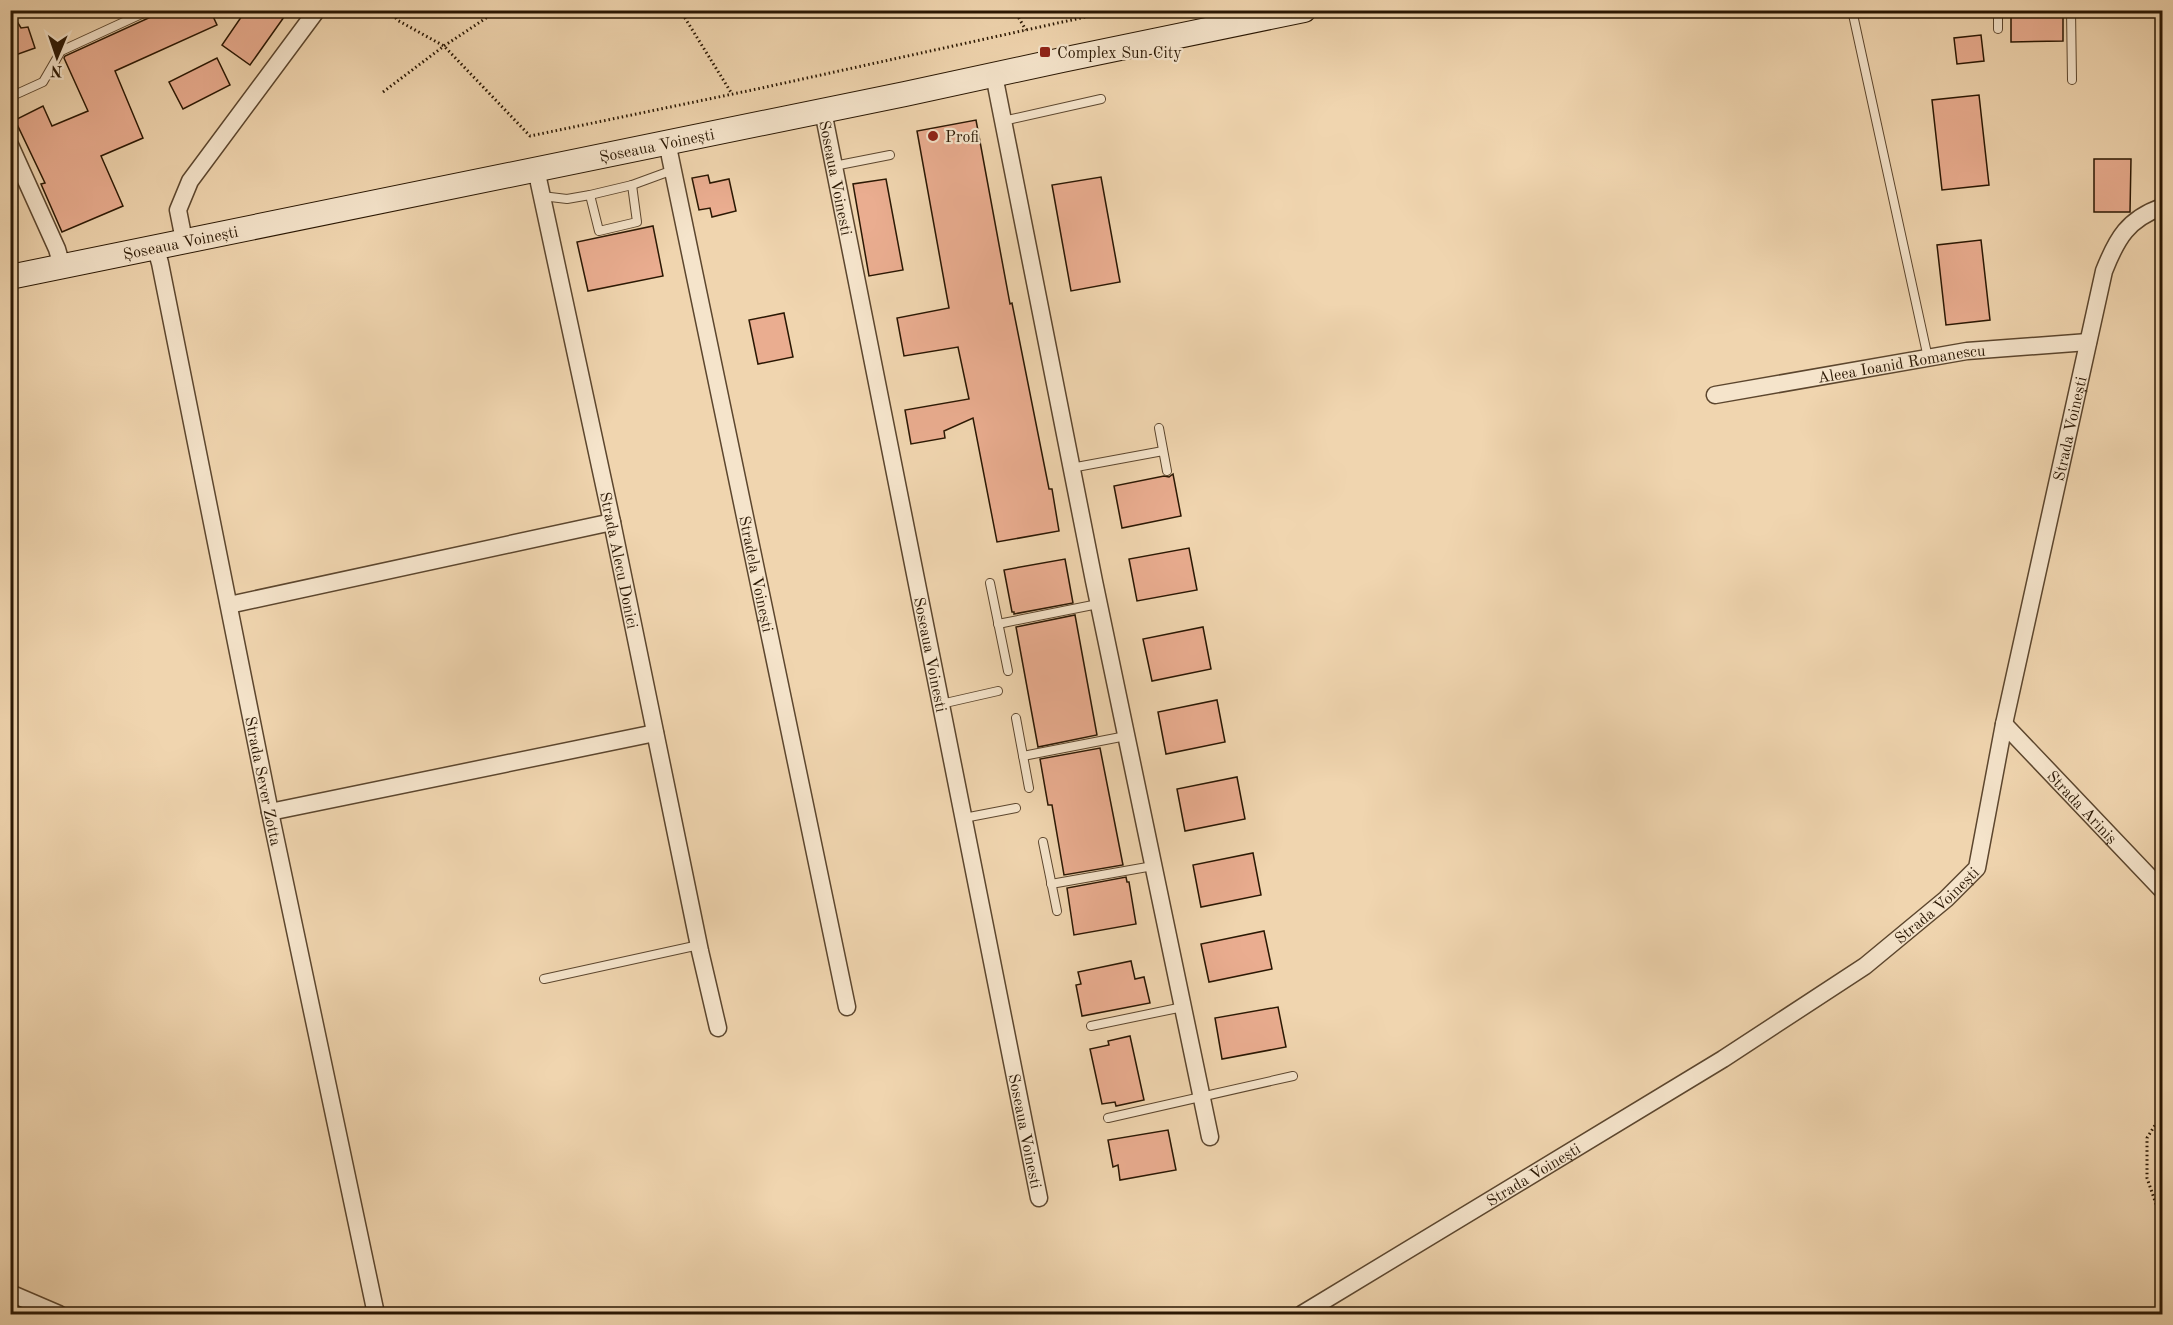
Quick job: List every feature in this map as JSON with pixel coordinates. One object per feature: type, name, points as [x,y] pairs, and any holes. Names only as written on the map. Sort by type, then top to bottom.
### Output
[{"type":"main road","name":"Șoseaua Voinești","points":[[10,276],[536,170],[1304,10]]},
{"type":"street","points":[[184,240],[178,210],[190,181],[311,12]]},
{"type":"street","points":[[994,75],[1098,604],[1210,1137]]},
{"type":"street","name":"Soseaua Voinesti","points":[[823,111],[1040,1198]]},
{"type":"street","name":"Stradela Voinești","points":[[667,142],[847,1007]]},
{"type":"street","points":[[10,145],[57,249],[62,266]]},
{"type":"street","name":"Strada Alecu Donici","points":[[536,170],[612,522],[699,948],[718,1028]]},
{"type":"street","name":"Strada Voinești","points":[[1302,1314],[1723,1059],[1865,966],[1946,899],[1977,868],[2004,724],[2104,271],[2114,246],[2128,225],[2149,212],[2163,207]]},
{"type":"street","name":"Strada Sever Zotta","points":[[155,246],[270,812],[376,1314]]},
{"type":"street","name":"Aleea Ioanid Romanescu","points":[[1715,395],[1967,351],[2088,342]]},
{"type":"street","points":[[229,605],[612,522]]},
{"type":"street","name":"Strada Ariniș","points":[[2004,724],[2163,890]]},
{"type":"street","points":[[270,812],[655,733]]},
{"type":"street","points":[[10,1293],[59,1314]]},
{"type":"lane","points":[[10,97],[43,82],[61,51],[150,10]]},
{"type":"lane","points":[[1852,10],[1928,358]]},
{"type":"lane","points":[[1998,10],[1998,29]]},
{"type":"lane","points":[[2071,10],[2072,80]]},
{"type":"lane","points":[[1004,121],[1101,99]]},
{"type":"lane","points":[[834,166],[890,156]]},
{"type":"lane","points":[[542,196],[567,200],[632,185],[673,170]]},
{"type":"lane","points":[[591,195],[599,231],[637,222],[632,185]]},
{"type":"lane","points":[[1159,428],[1167,471]]},
{"type":"lane","points":[[1071,468],[1163,451]]},
{"type":"lane","points":[[990,583],[1008,670]]},
{"type":"lane","points":[[999,624],[1098,604]]},
{"type":"lane","points":[[941,704],[998,691]]},
{"type":"lane","points":[[1016,718],[1029,788]]},
{"type":"lane","points":[[1023,756],[1126,736]]},
{"type":"lane","points":[[964,818],[1016,808]]},
{"type":"lane","points":[[1043,842],[1057,911]]},
{"type":"lane","points":[[1051,884],[1153,866]]},
{"type":"lane","points":[[544,979],[699,948]]},
{"type":"lane","points":[[1091,1026],[1183,1007]]},
{"type":"lane","points":[[1108,1119],[1293,1076]]},
{"type":"path","points":[[391,10],[397,20],[444,46],[530,136],[1117,10]]},
{"type":"path","points":[[383,92],[444,46],[498,10]]},
{"type":"path","points":[[680,10],[732,94]]},
{"type":"path","points":[[1014,10],[1026,30]]},
{"type":"path","points":[[2163,1114],[2147,1138],[2148,1178],[2163,1221]]},
{"type":"building","points":[[10,10],[21,28],[28,27],[35,48],[10,57]]},
{"type":"building","points":[[166,10],[210,10],[217,25],[115,71],[143,138],[101,156],[123,206],[62,232],[41,184],[45,183],[15,120],[43,106],[52,126],[88,111],[65,56]]},
{"type":"building","points":[[246,10],[289,10],[250,65],[222,45]]},
{"type":"building","points":[[2011,10],[2063,10],[2063,41],[2011,42]]},
{"type":"building","points":[[1981,35],[1984,61],[1957,64],[1954,38]]},
{"type":"building","points":[[217,58],[230,85],[183,109],[169,82]]},
{"type":"building","points":[[1979,95],[1989,185],[1942,190],[1932,100]]},
{"type":"building","points":[[976,120],[1010,304],[1012,303],[1059,531],[997,542],[973,418],[944,431],[945,438],[911,444],[905,410],[969,399],[958,347],[904,356],[897,318],[949,308],[917,131]]},
{"type":"building","points":[[2094,159],[2131,159],[2130,212],[2094,212]]},
{"type":"building","points":[[708,175],[710,183],[729,179],[736,211],[712,217],[710,208],[699,210],[692,178]]},
{"type":"building","points":[[1101,177],[1120,282],[1071,291],[1052,185]]},
{"type":"building","points":[[886,179],[903,270],[869,276],[853,184]]},
{"type":"building","points":[[653,226],[663,276],[588,291],[577,242]]},
{"type":"building","points":[[1981,240],[1990,320],[1946,325],[1937,245]]},
{"type":"building","points":[[784,313],[793,357],[758,364],[749,320]]},
{"type":"building","points":[[1173,474],[1181,516],[1122,528],[1114,486],[1169,477]]},
{"type":"building","points":[[1189,548],[1197,590],[1137,601],[1129,559]]},
{"type":"building","points":[[1065,559],[1073,603],[1014,614],[1004,570]]},
{"type":"building","points":[[1075,615],[1097,735],[1038,747],[1016,627]]},
{"type":"building","points":[[1203,627],[1211,669],[1152,681],[1143,639]]},
{"type":"building","points":[[1217,700],[1225,742],[1166,754],[1158,712]]},
{"type":"building","points":[[1100,748],[1123,865],[1064,875],[1052,805],[1048,805],[1040,759]]},
{"type":"building","points":[[1237,777],[1245,819],[1185,831],[1177,789]]},
{"type":"building","points":[[1253,853],[1261,895],[1201,907],[1193,865]]},
{"type":"building","points":[[1126,877],[1129,882],[1136,924],[1074,935],[1067,888]]},
{"type":"building","points":[[1264,931],[1272,969],[1209,982],[1201,944]]},
{"type":"building","points":[[1131,961],[1135,979],[1144,977],[1150,1003],[1082,1016],[1076,985],[1081,984],[1078,972]]},
{"type":"building","points":[[1278,1007],[1286,1047],[1222,1059],[1215,1018]]},
{"type":"building","points":[[1130,1036],[1144,1100],[1116,1106],[1115,1102],[1102,1104],[1090,1049],[1109,1045],[1108,1041]]},
{"type":"building","points":[[1168,1130],[1176,1170],[1120,1180],[1118,1165],[1113,1167],[1108,1140]]},
{"type":"place","name":"Complex Sun City","points":[[1045,52]]},
{"type":"place","name":"Profi","points":[[933,136]]}]
